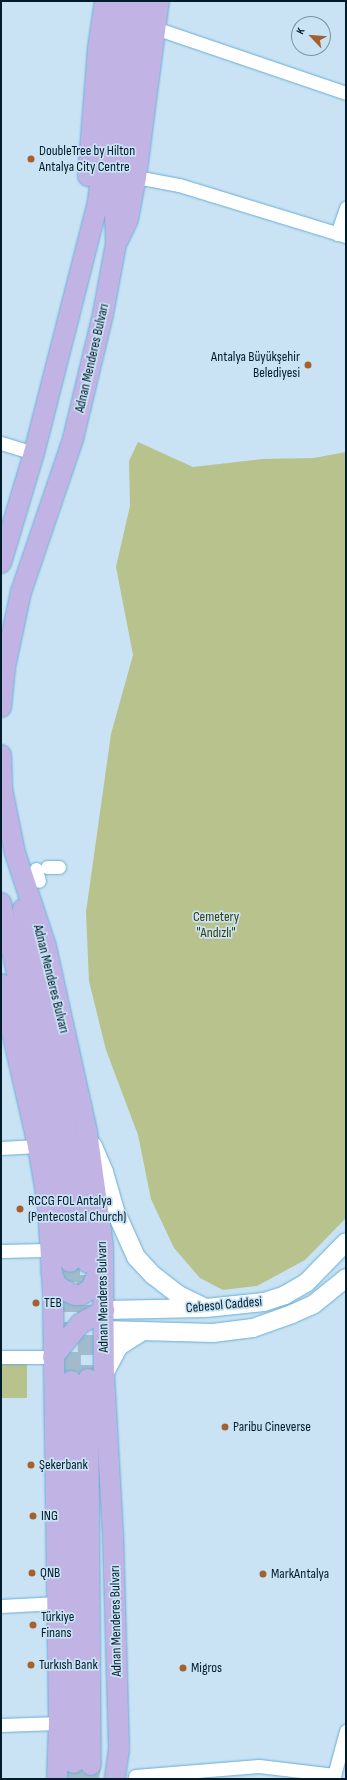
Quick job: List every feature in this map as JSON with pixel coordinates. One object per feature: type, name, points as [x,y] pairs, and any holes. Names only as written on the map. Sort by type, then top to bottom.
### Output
[{"type":"main road","points":[[87,241],[85,202],[98,48],[105,1]]},
{"type":"main road","points":[[1,563],[34,453],[98,201],[123,1]]},
{"type":"main road","name":"Adnan Menderes Bulvarı","points":[[1,707],[13,620],[21,592],[73,439],[103,314],[116,244],[115,215],[140,1]]},
{"type":"main road","points":[[116,244],[128,219],[136,176],[159,1]]},
{"type":"main road","name":"Adnan Menderes Bulvarı","points":[[1,755],[2,789],[15,853],[46,947],[87,1132],[87,1262]]},
{"type":"main road","points":[[15,853],[40,1006],[78,1185],[91,1289],[75,1295],[62,1289],[56,1284],[52,1272]]},
{"type":"main road","name":"Adnan Menderes Bulvarı","points":[[1,903],[63,1175],[87,1262],[104,1310],[104,1330],[88,1378],[82,1764]]},
{"type":"main road","points":[[1,984],[3,1008],[38,1146],[48,1206],[53,1294],[59,1722],[57,1778]]},
{"type":"main road","points":[[87,1132],[104,1172],[122,1227],[136,1257],[153,1276],[177,1294],[206,1308]]},
{"type":"main road","name":"Cebesol Caddesi","points":[[104,1310],[206,1308],[264,1302],[285,1294],[306,1283],[346,1242]]},
{"type":"main road","name":"Cebesol Caddesi","points":[[104,1330],[213,1333],[253,1328],[292,1314],[314,1304],[346,1278]]},
{"type":"main road","points":[[53,1294],[65,1313],[80,1324],[104,1330]]},
{"type":"main road","points":[[53,1357],[80,1324],[104,1310]]},
{"type":"main road","points":[[88,1378],[118,1346],[143,1331]]},
{"type":"main road","name":"Adnan Menderes Bulvarı","points":[[88,1378],[114,1533],[119,1777]]},
{"type":"street","points":[[155,28],[346,93]]},
{"type":"street","points":[[136,176],[179,185],[342,235],[346,208]]},
{"type":"street","points":[[1,443],[34,453]]},
{"type":"street","points":[[1,1148],[38,1146]]},
{"type":"street","points":[[1,1251],[45,1250]]},
{"type":"street","points":[[1,1357],[53,1357]]},
{"type":"street","points":[[1,1606],[57,1603]]},
{"type":"street","points":[[1,1725],[59,1722]]},
{"type":"street","points":[[119,1777],[259,1766],[334,1777],[346,1734]]},
{"type":"green space","name":"Cemetery \"Andızlı\"","points":[[138,442],[193,467],[262,459],[314,458],[346,452],[346,1218],[305,1260],[257,1286],[223,1290],[200,1278],[174,1248],[151,1199],[138,1135],[106,1050],[89,981],[86,912],[111,734],[133,655],[116,567],[130,506],[129,461]]},
{"type":"green space","points":[[1,1363],[27,1363],[27,1398],[1,1398]]},
{"type":"tunnel","points":[[70,1262],[71,1381]]},
{"type":"tunnel","points":[[87,1275],[88,1379]]},
{"type":"tunnel","points":[[71,1779],[74,1763]]},
{"type":"tunnel","points":[[89,1779],[91,1765]]},
{"type":"place","name":"DoubleTree by Hilton Antalya City Centre","points":[[31,159]]},
{"type":"place","name":"Antalya Büyükşehir Belediyesi","points":[[308,365]]},
{"type":"place","name":"RCCG FOL Antalya (Pentecostal Church)","points":[[20,1209]]},
{"type":"place","name":"TEB","points":[[36,1303]]},
{"type":"place","name":"Paribu Cineverse","points":[[225,1427]]},
{"type":"place","name":"Şekerbank","points":[[31,1465]]},
{"type":"place","name":"ING","points":[[33,1516]]},
{"type":"place","name":"QNB","points":[[32,1573]]},
{"type":"place","name":"MarkAntalya","points":[[263,1574]]},
{"type":"place","name":"Türkiye Finans","points":[[33,1625]]},
{"type":"place","name":"Turkısh Bank","points":[[31,1665]]},
{"type":"place","name":"Migros","points":[[183,1668]]}]
